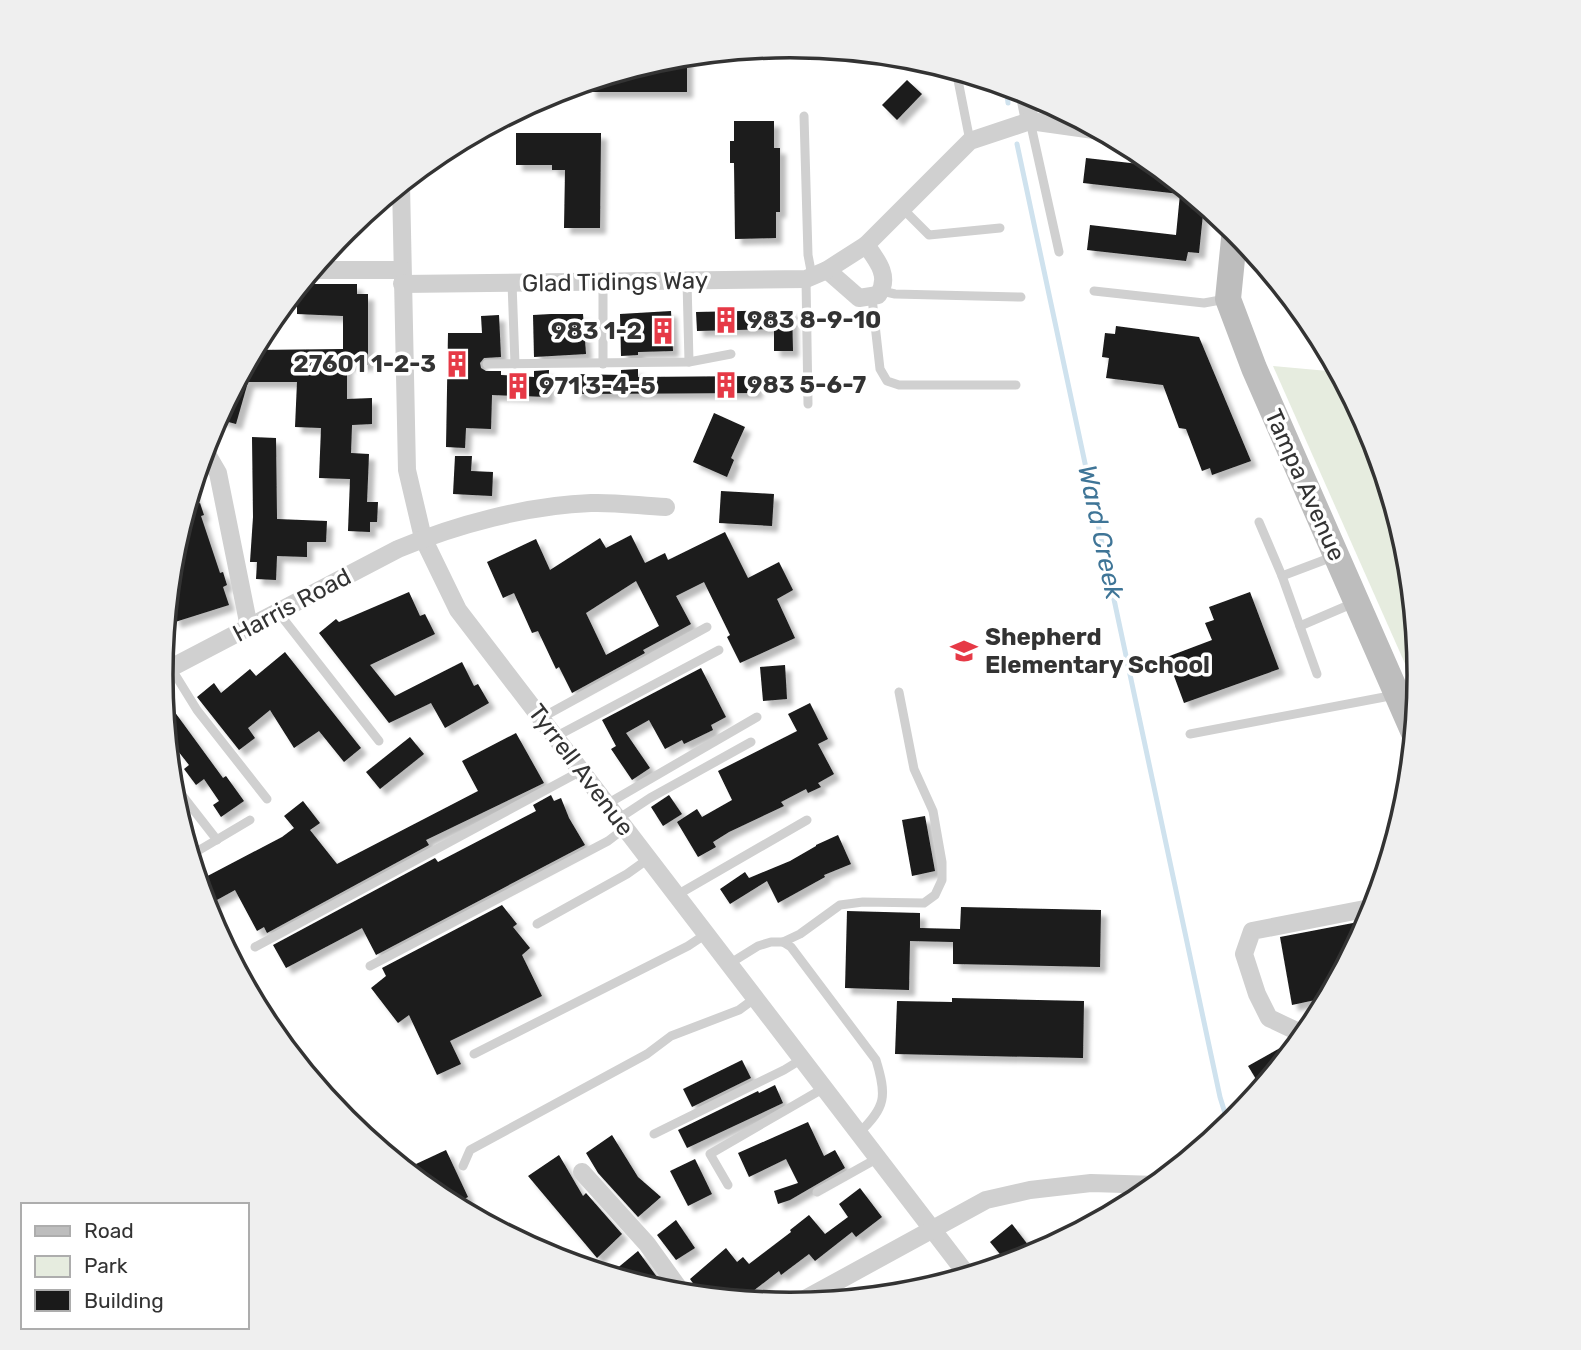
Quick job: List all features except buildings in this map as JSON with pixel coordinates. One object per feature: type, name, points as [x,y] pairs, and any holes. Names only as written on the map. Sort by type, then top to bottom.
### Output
[{"type":"street","points":[[1027,105],[1030,121]]},
{"type":"street","points":[[815,275],[866,245],[970,141],[1030,121],[1076,127]]},
{"type":"street","name":"Tyrrell Avenue","points":[[401,197],[407,470],[423,538],[458,610],[961,1267]]},
{"type":"street","points":[[815,275],[859,298],[877,294],[884,279],[880,265],[866,245]]},
{"type":"street","name":"Tampa Avenue","points":[[1233,246],[1228,299],[1254,368],[1406,715]]},
{"type":"street","name":"Glad Tidings Way","points":[[324,271],[512,283],[687,281],[815,275]]},
{"type":"street","points":[[212,461],[218,473],[249,627]]},
{"type":"street","name":"Harris Road","points":[[173,666],[423,538],[537,507],[593,503],[666,507]]},
{"type":"street","points":[[1295,1030],[1269,1018],[1257,994],[1244,954],[1252,931],[1362,910]]},
{"type":"street","points":[[582,1172],[648,1244],[674,1281]]},
{"type":"street","points":[[820,1291],[986,1200],[1030,1190],[1091,1183],[1138,1184]]},
{"type":"lane","points":[[958,81],[970,141]]},
{"type":"lane","points":[[804,117],[808,255],[815,275],[808,404]]},
{"type":"lane","points":[[1030,121],[1059,252]]},
{"type":"lane","points":[[902,208],[929,235],[1000,228]]},
{"type":"lane","points":[[687,281],[690,362]]},
{"type":"lane","points":[[603,282],[603,364]]},
{"type":"lane","points":[[512,283],[515,364]]},
{"type":"lane","points":[[1094,291],[1204,303],[1228,299]]},
{"type":"lane","points":[[1016,385],[899,385],[887,381],[880,369],[877,294],[1020,297]]},
{"type":"lane","points":[[487,364],[690,362],[731,354]]},
{"type":"lane","points":[[1259,522],[1282,576],[1317,674]]},
{"type":"lane","points":[[1282,576],[1336,555]]},
{"type":"lane","points":[[1300,626],[1357,601]]},
{"type":"lane","points":[[278,612],[379,741]]},
{"type":"lane","points":[[541,718],[708,627]]},
{"type":"lane","points":[[555,737],[719,650]]},
{"type":"lane","points":[[173,679],[267,799]]},
{"type":"lane","points":[[729,964],[758,946],[783,942],[800,934],[840,905],[924,903],[935,895],[942,880],[942,862],[933,811],[914,769],[899,692]]},
{"type":"lane","points":[[1190,734],[1397,695]]},
{"type":"lane","points":[[370,966],[608,841],[617,817],[757,717]]},
{"type":"lane","points":[[617,817],[751,742]]},
{"type":"lane","points":[[255,947],[581,771]]},
{"type":"lane","points":[[186,799],[217,840]]},
{"type":"lane","points":[[199,850],[250,820]]},
{"type":"lane","points":[[677,895],[807,820]]},
{"type":"lane","points":[[537,924],[627,874],[648,859]]},
{"type":"lane","points":[[474,1054],[688,946],[706,934]]},
{"type":"lane","points":[[783,942],[791,947],[876,1060],[881,1075],[882,1105],[875,1117],[859,1133]]},
{"type":"lane","points":[[463,1166],[470,1150],[647,1054],[671,1036],[739,1010],[754,999]]},
{"type":"lane","points":[[654,1134],[802,1059]]},
{"type":"lane","points":[[728,1185],[710,1154],[824,1088]]},
{"type":"lane","points":[[817,1192],[878,1158]]},
{"type":"green space","points":[[1273,366],[1328,371],[1361,439],[1387,515],[1396,555],[1408,670]]},
{"type":"waterway","name":"Ward Creek","points":[[1007,98],[1008,103]]},
{"type":"waterway","name":"Ward Creek","points":[[1017,144],[1225,1113]]},
{"type":"place","name":"983 8-9-10","points":[[726,320]]},
{"type":"place","name":"983 1-2","points":[[663,331]]},
{"type":"place","name":"27601 1-2-3","points":[[457,364]]},
{"type":"place","name":"983 5-6-7","points":[[726,385]]},
{"type":"place","name":"971 3-4-5","points":[[518,386]]},
{"type":"place","name":"Shepherd Elementary School","points":[[964,651]]}]
